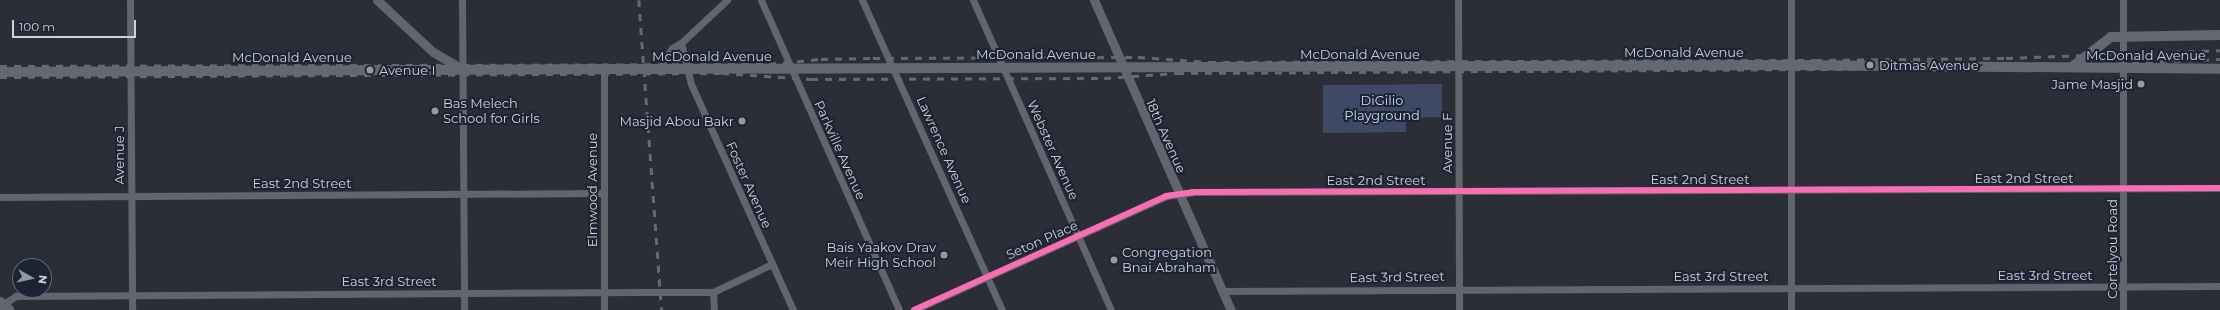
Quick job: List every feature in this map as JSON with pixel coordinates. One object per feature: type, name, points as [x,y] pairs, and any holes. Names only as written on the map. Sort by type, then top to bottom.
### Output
[{"type":"main road","name":"McDonald Avenue","points":[[2072,67],[2111,37],[2123,35],[2220,34]]},
{"type":"main road","name":"McDonald Avenue","points":[[0,72],[462,69],[791,69],[1123,66],[1459,67],[1790,64],[2072,67],[2123,69],[2220,68]]},
{"type":"street","name":"Avenue J","points":[[130,0],[132,310]]},
{"type":"street","points":[[377,0],[434,52],[462,69]]},
{"type":"street","points":[[462,0],[464,310]]},
{"type":"street","points":[[659,69],[666,54],[681,43],[727,0]]},
{"type":"street","name":"Parkville Avenue","points":[[761,0],[899,310]]},
{"type":"street","name":"Lawrence Avenue","points":[[862,0],[1002,310]]},
{"type":"street","name":"Webster Avenue","points":[[973,0],[1111,310]]},
{"type":"street","name":"18th Avenue","points":[[1094,0],[1231,310]]},
{"type":"street","name":"Avenue F","points":[[1458,0],[1459,310]]},
{"type":"street","points":[[1791,0],[1791,310]]},
{"type":"street","name":"Cortelyou Road","points":[[2123,0],[2123,310]]},
{"type":"street","name":"Foster Avenue","points":[[681,43],[691,84],[793,310]]},
{"type":"street","name":"Elmwood Avenue","points":[[604,69],[604,310]]},
{"type":"street","name":"East 2nd Street","points":[[1180,194],[1193,192],[2220,188]]},
{"type":"street","name":"East 2nd Street","points":[[0,197],[603,193]]},
{"type":"street","name":"Seton Place","points":[[914,310],[1166,196],[1180,194]]},
{"type":"street","name":"East 3rd Street","points":[[3,306],[16,296],[132,294],[713,292],[772,264]]},
{"type":"street","name":"East 3rd Street","points":[[1222,291],[2220,286]]},
{"type":"street","points":[[713,292],[714,310]]},
{"type":"green space","name":"DiGilio Playground","points":[[1442,84],[1442,117],[1406,118],[1406,132],[1323,133],[1323,85]]},
{"type":"railway","points":[[639,0],[662,310]]},
{"type":"railway","points":[[0,66],[769,64],[821,59],[873,58],[1138,57],[1209,62],[1815,60],[2006,58],[2220,50]]},
{"type":"railway","points":[[0,77],[722,73],[811,79],[1104,78],[1177,73],[2006,68],[2220,59]]},
{"type":"railway","points":[[772,69],[1164,68]]},
{"type":"cycle path","points":[[914,310],[1166,196],[1193,192],[2220,188]]},
{"type":"place","name":"Ditmas Avenue","points":[[1870,65]]},
{"type":"place","name":"Avenue I","points":[[370,70]]},
{"type":"place","name":"Jame Masjid","points":[[2141,84]]},
{"type":"place","name":"Bas Melech School for Girls","points":[[435,111]]},
{"type":"place","name":"Masjid Abou Bakr","points":[[742,121]]},
{"type":"place","name":"Bais Yaakov Drav Meir High School","points":[[944,255]]},
{"type":"place","name":"Congregation Bnai Abraham","points":[[1114,260]]}]
